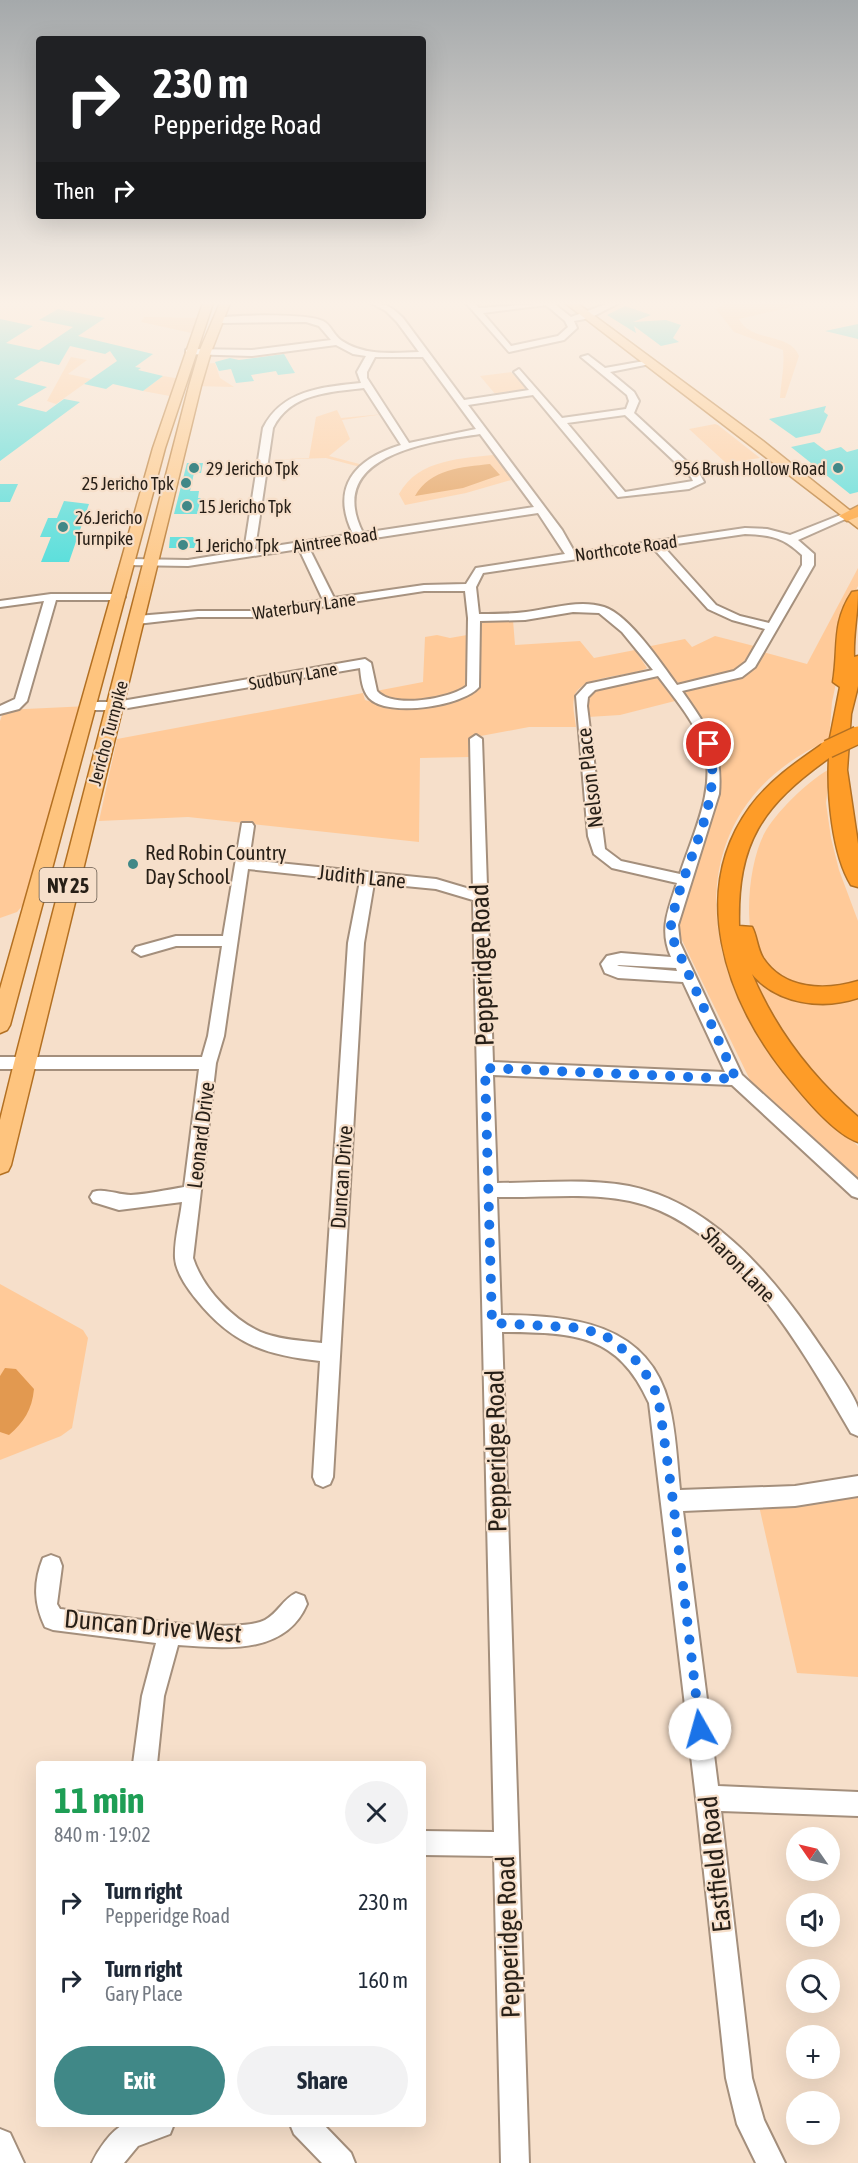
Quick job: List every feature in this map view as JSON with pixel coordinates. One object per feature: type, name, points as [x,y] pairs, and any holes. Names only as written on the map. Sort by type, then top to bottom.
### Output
[{"type":"highway","points":[[858,596],[848,612],[843,629],[845,664],[840,689],[850,707],[858,809]]},
{"type":"highway","points":[[858,661],[850,707],[838,750],[840,802],[848,847],[858,880]]},
{"type":"highway","points":[[858,735],[783,781],[751,818],[731,868],[728,914],[739,969],[764,1026],[808,1084],[858,1132]]},
{"type":"highway","points":[[858,745],[828,754],[787,792],[759,831],[744,877],[743,927],[748,949],[756,965],[782,985],[819,996],[839,995],[858,988]]},
{"type":"main road","name":"Jericho Turnpike","points":[[0,1024],[173,404]]},
{"type":"main road","name":"Jericho Turnpike","points":[[0,1165],[84,821],[116,706],[192,404]]},
{"type":"main road","points":[[704,404],[854,517]]},
{"type":"street","points":[[249,554],[266,439],[273,416],[286,404]]},
{"type":"street","points":[[379,404],[406,445]]},
{"type":"street","points":[[462,404],[558,532],[571,556]]},
{"type":"street","points":[[545,404],[622,495],[689,486],[699,482],[696,475],[632,417],[629,411]]},
{"type":"street","points":[[629,411],[633,404]]},
{"type":"street","points":[[559,421],[629,411]]},
{"type":"street","points":[[360,537],[351,520],[348,495],[353,482],[371,464],[406,445],[483,431]]},
{"type":"street","name":"Aintree Road","points":[[128,562],[188,563],[541,509]]},
{"type":"street","points":[[674,689],[743,672],[751,664],[808,566],[808,554],[791,539],[854,517]]},
{"type":"street","name":"Northcote Road","points":[[470,587],[476,573],[485,568],[745,531],[767,532],[791,539]]},
{"type":"street","points":[[656,545],[712,607],[736,618],[772,627]]},
{"type":"street","points":[[303,546],[330,603]]},
{"type":"street","points":[[470,587],[474,618],[522,616],[593,608],[609,612],[674,689],[701,726],[714,763],[712,794],[684,880],[670,933],[736,1079],[858,1191]]},
{"type":"street","name":"Waterbury Lane","points":[[137,620],[198,614],[255,614],[424,588],[470,587]]},
{"type":"street","points":[[0,604],[51,597],[119,597]]},
{"type":"street","points":[[0,710],[15,706],[21,701],[51,597]]},
{"type":"street","name":"Sudbury Lane","points":[[89,706],[116,706],[365,663],[370,692],[378,700],[387,704],[412,704],[468,694],[473,687],[475,676],[474,618]]},
{"type":"street","name":"Nelson Place","points":[[659,672],[591,687],[582,696],[580,706],[595,836],[599,851],[617,865],[684,880]]},
{"type":"street","name":"Pepperidge Road","points":[[476,739],[515,2163]]},
{"type":"street","name":"Leonard Drive","points":[[247,826],[216,1036],[208,1063],[184,1258],[193,1283],[223,1318],[243,1334],[274,1347],[330,1353]]},
{"type":"street","name":"Judith Lane","points":[[242,864],[436,884],[480,897]]},
{"type":"street","name":"Duncan Drive","points":[[323,1477],[356,943],[368,878]]},
{"type":"street","points":[[141,951],[176,941],[229,941]]},
{"type":"street","points":[[0,1063],[208,1063]]},
{"type":"street","points":[[485,1068],[736,1079]]},
{"type":"street","name":"Sharon Lane","points":[[489,1191],[602,1191],[631,1194],[667,1205],[699,1222],[718,1238],[769,1293],[832,1381],[858,1426]]},
{"type":"street","points":[[99,1197],[107,1202],[120,1203],[193,1192]]},
{"type":"street","name":"Eastfield Road","points":[[492,1323],[582,1328],[607,1337],[634,1358],[653,1384],[659,1403],[673,1501],[739,2078],[751,2124],[771,2163]]},
{"type":"street","points":[[673,1501],[795,1496],[858,1486]]},
{"type":"street","name":"Duncan Drive West","points":[[51,1566],[46,1605],[53,1620],[170,1632],[237,1636],[259,1634],[270,1630],[296,1604]]},
{"type":"street","points":[[145,1761],[153,1696],[170,1632]]},
{"type":"street","points":[[708,1798],[858,1804]]},
{"type":"street","points":[[426,1843],[506,1844]]},
{"type":"street","points":[[106,2163],[127,2130],[144,2127]]},
{"type":"street","points":[[307,2127],[341,2163]]},
{"type":"street","points":[[0,2143],[10,2163]]},
{"type":"shaded area","points":[[337,410],[341,418],[384,414],[342,420],[350,439],[329,456],[367,466],[364,468],[326,458],[268,460],[309,458],[316,417]]},
{"type":"shaded area","points":[[715,424],[760,458],[726,463],[689,429]]},
{"type":"shaded area","points":[[500,454],[518,478],[466,493],[405,505],[399,494],[418,473],[430,467],[457,459]]},
{"type":"shaded area","points":[[490,464],[500,475],[463,488],[415,496],[421,487],[438,475],[458,468]]},
{"type":"shaded area","points":[[858,568],[858,586],[838,623],[839,669],[832,702],[829,740],[785,766],[752,797],[730,834],[718,874],[717,916],[724,960],[740,1004],[774,1061],[808,1099],[858,1146],[858,1181],[759,1093],[750,1080],[678,932],[677,919],[711,812],[719,771],[717,748],[684,692],[737,678],[754,665],[763,652],[807,664]]},
{"type":"shaded area","points":[[488,620],[513,620],[515,645],[580,641],[594,658],[635,650],[647,668],[595,681],[578,690],[573,701],[576,727],[529,727],[470,738],[469,757],[420,758],[419,842],[188,817],[99,821],[117,739],[363,693],[365,700],[398,709],[466,698],[478,687],[480,623]]},
{"type":"shaded area","points":[[437,635],[450,638],[467,635],[469,683],[463,689],[432,698],[388,701],[376,691],[423,682],[425,637]]},
{"type":"shaded area","points":[[715,636],[754,646],[741,666],[734,670],[681,683],[673,681],[646,647],[685,639],[692,647]]},
{"type":"shaded area","points":[[649,677],[658,679],[675,701],[620,715],[588,717],[586,702],[594,690]]},
{"type":"shaded area","points":[[89,706],[39,886],[17,912],[0,918],[0,721],[4,710]]},
{"type":"shaded area","points":[[830,770],[826,803],[831,838],[839,870],[858,921],[858,979],[839,987],[819,988],[791,981],[769,970],[763,964],[755,951],[749,908],[755,860],[764,834],[793,798]]},
{"type":"shaded area","points":[[746,968],[776,985],[858,993],[858,1126],[783,1044]]},
{"type":"shaded area","points":[[0,1284],[83,1330],[88,1338],[72,1428],[61,1436],[0,1460]]},
{"type":"shaded area","points":[[5,1368],[16,1369],[34,1389],[26,1415],[9,1435],[0,1432],[0,1376]]},
{"type":"shaded area","points":[[858,1494],[858,1677],[797,1673],[759,1506]]},
{"type":"building","points":[[0,404],[19,404],[17,405],[46,412],[57,404],[77,404],[0,461]]},
{"type":"building","points":[[826,406],[824,412],[828,415],[820,433],[796,438],[769,419]]},
{"type":"building","name":"956 Brush Hollow Road","points":[[814,442],[826,451],[841,447],[847,452],[858,449],[858,492],[850,494],[791,447]]},
{"type":"building","points":[[187,463],[203,463],[201,473],[194,473],[190,491],[199,491],[198,498],[201,498],[197,514],[174,514]]},
{"type":"building","points":[[0,484],[18,484],[10,502],[0,502]]},
{"type":"building","name":"26.Jericho Turnpike","points":[[64,501],[89,504],[69,562],[41,562],[51,537],[40,537],[48,518],[57,518]]},
{"type":"building","name":"1 Jericho Tpk","points":[[170,537],[193,537],[196,543],[194,548],[169,548]]},
{"type":"place","name":"29 Jericho Tpk","points":[[194,468]]},
{"type":"place","name":"956 Brush Hollow Road","points":[[838,468]]},
{"type":"place","name":"25 Jericho Tpk","points":[[186,483]]},
{"type":"place","name":"15 Jericho Tpk","points":[[187,506]]},
{"type":"place","name":"26.Jericho Turnpike","points":[[63,527]]},
{"type":"place","name":"1 Jericho Tpk","points":[[183,545]]},
{"type":"place","name":"Red Robin Country Day School","points":[[133,864]]},
{"type":"route","points":[[700,1729],[673,1501],[659,1403],[653,1384],[634,1358],[607,1337],[582,1328],[557,1324],[492,1323],[485,1068],[736,1079],[672,943],[670,933],[684,880],[712,794],[714,763],[709,744]]}]
